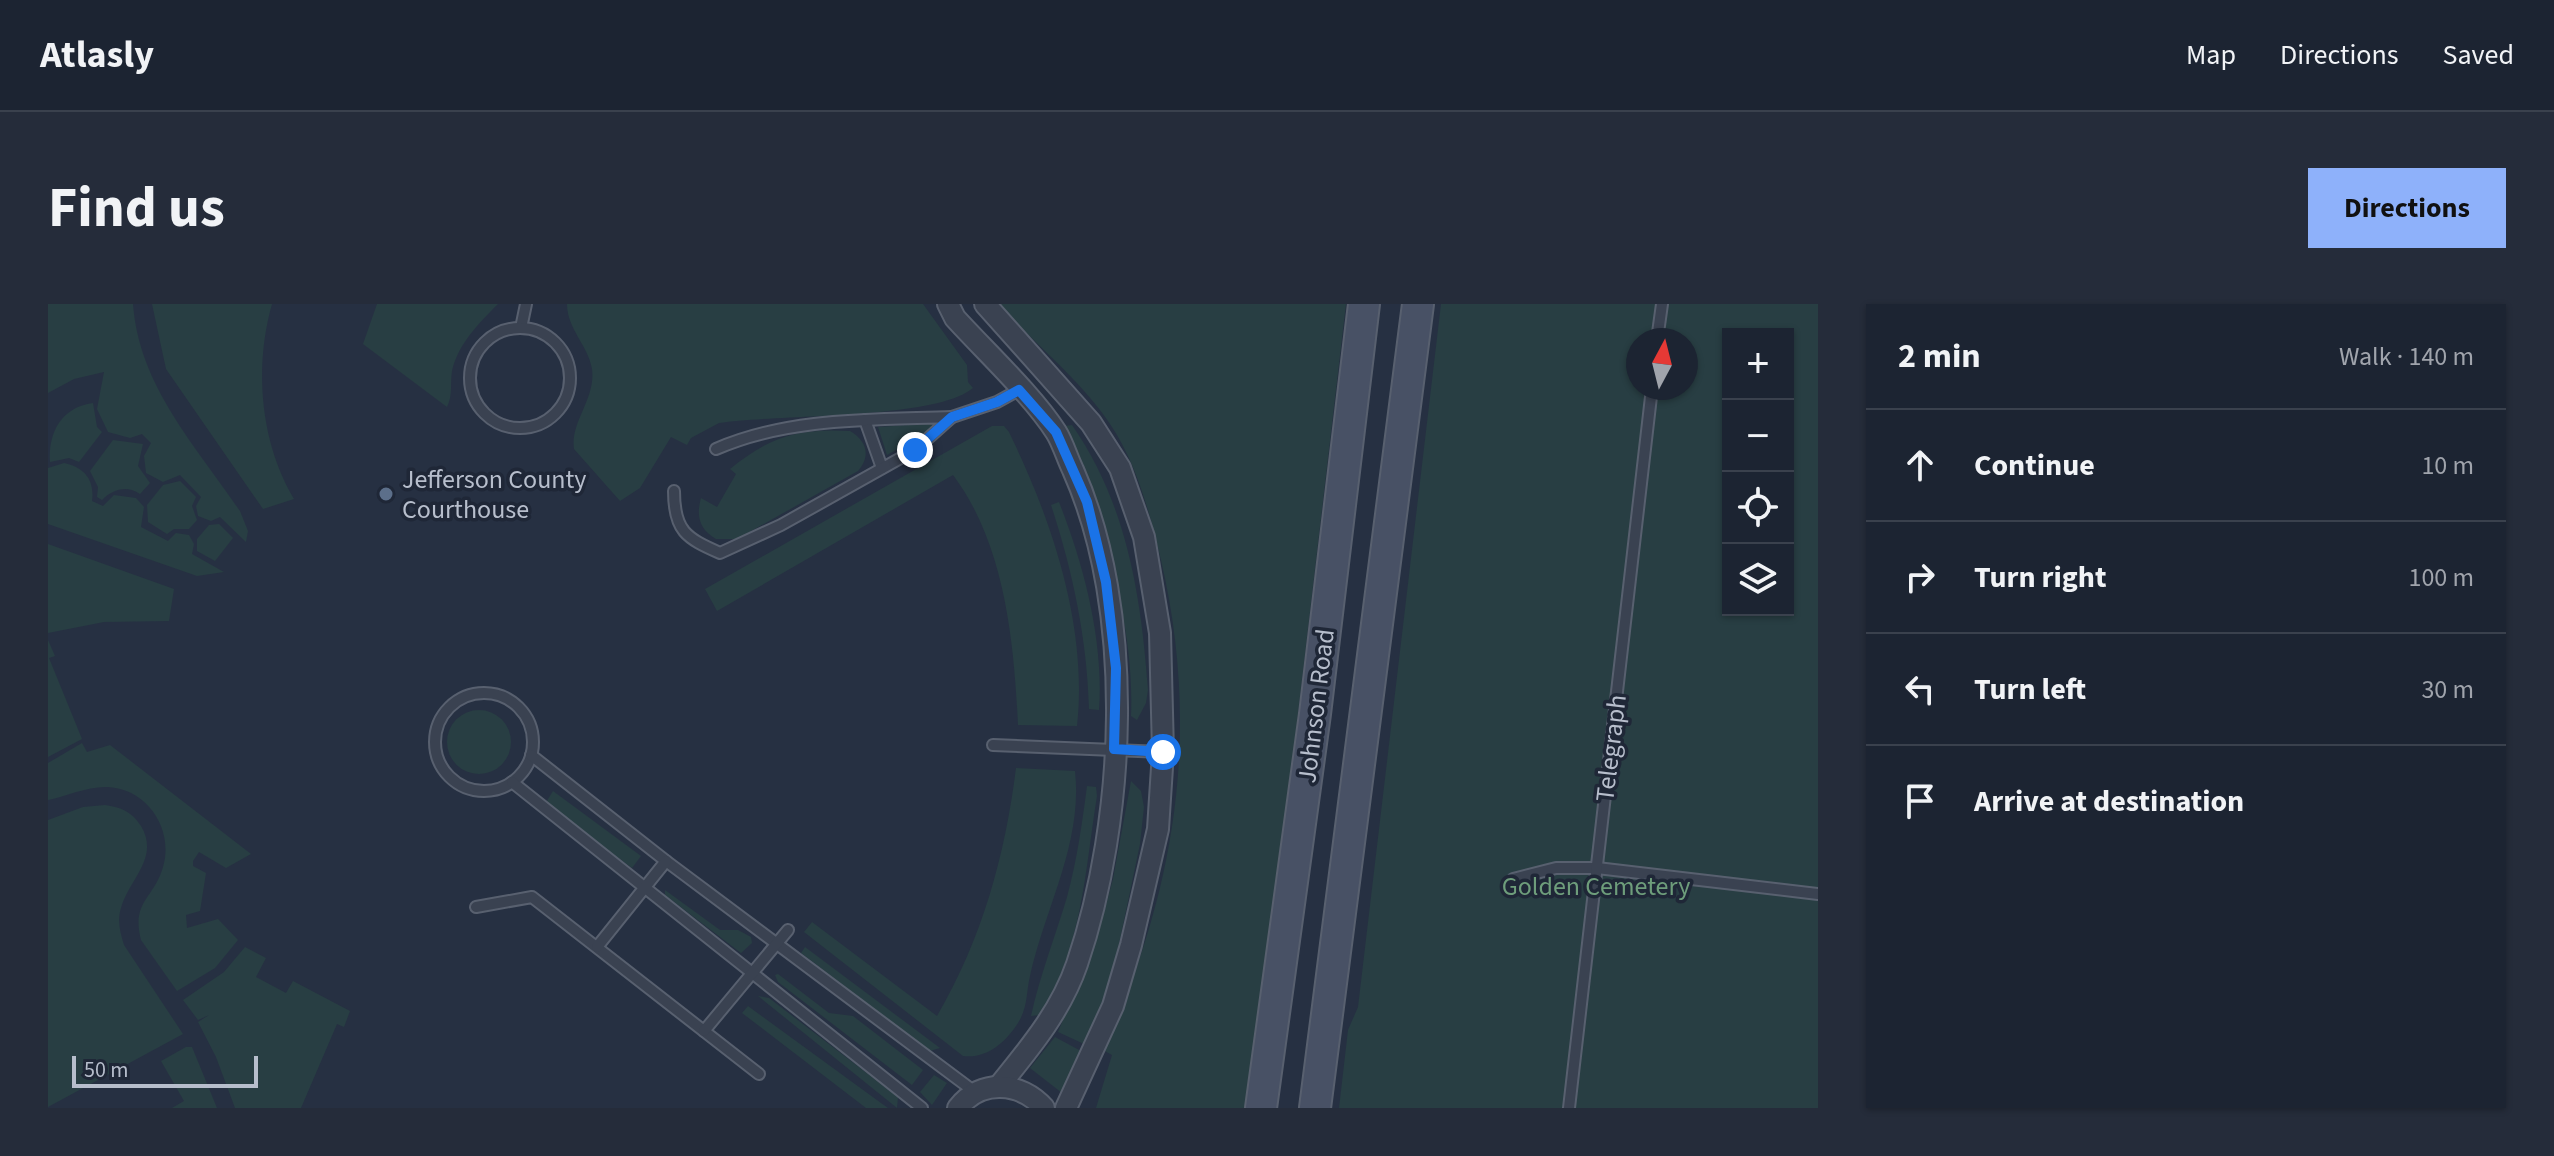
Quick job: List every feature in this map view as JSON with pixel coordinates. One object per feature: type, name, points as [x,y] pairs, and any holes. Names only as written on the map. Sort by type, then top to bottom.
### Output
[{"type":"main road","name":"Johnson Road","points":[[1261,1108],[1317,698],[1364,304]]},
{"type":"main road","name":"Johnson Road","points":[[1315,1108],[1418,304]]},
{"type":"street","points":[[948,304],[955,318],[1056,432],[1087,502],[1106,582],[1116,668],[1114,749],[1101,874],[1076,966],[1041,1034],[999,1086]]},
{"type":"street","points":[[985,304],[1042,372],[1091,423],[1120,468],[1144,537],[1160,633],[1163,752],[1158,829],[1131,945],[1113,1006],[1066,1108]]},
{"type":"street","points":[[1019,390],[1042,372]]},
{"type":"street","points":[[958,1108],[975,1092],[999,1086],[1031,1095],[1044,1108]]},
{"type":"lane","points":[[521,328],[526,304]]},
{"type":"lane","points":[[1659,328],[1662,304]]},
{"type":"lane","points":[[521,328],[552,339],[563,352],[569,376],[565,400],[556,413],[526,428],[494,422],[477,404],[469,381],[471,364],[490,338],[521,328]]},
{"type":"lane","points":[[716,449],[770,430],[865,420],[952,417],[997,402],[1019,390]]},
{"type":"lane","name":"Telegraph","points":[[1569,1108],[1651,400]]},
{"type":"lane","points":[[674,491],[674,512],[679,527],[694,541],[720,553],[781,525],[915,450],[952,417]]},
{"type":"lane","points":[[865,420],[882,468]]},
{"type":"lane","points":[[484,693],[501,696],[516,705],[528,721],[533,738],[531,755],[524,770],[512,782],[491,791],[474,790],[458,784],[445,773],[434,744],[437,727],[445,712],[467,695],[484,693]]},
{"type":"lane","points":[[993,745],[1163,752]]},
{"type":"lane","points":[[531,755],[666,861],[975,1092]]},
{"type":"lane","points":[[512,782],[922,1108]]},
{"type":"lane","points":[[597,947],[666,861]]},
{"type":"lane","points":[[1513,879],[1556,868],[1597,868],[1818,894]]},
{"type":"lane","points":[[476,907],[532,897],[759,1074]]},
{"type":"lane","points":[[704,1031],[788,930]]},
{"type":"green space","points":[[48,304],[133,304],[146,362],[158,388],[188,439],[240,511],[248,531],[246,542],[220,517],[211,521],[198,516],[196,506],[201,497],[180,475],[163,482],[146,473],[144,456],[151,443],[142,434],[130,438],[108,432],[97,409],[104,372],[74,379],[48,393]]},
{"type":"green space","points":[[152,304],[272,304],[263,353],[264,404],[274,453],[294,499],[263,509],[166,369]]},
{"type":"green space","points":[[377,304],[498,304],[477,326],[459,352],[452,371],[447,407],[363,344]]},
{"type":"green space","points":[[567,304],[923,304],[967,365],[968,382],[973,388],[954,398],[891,411],[719,423],[691,438],[687,445],[671,437],[640,488],[620,501],[574,449],[576,429],[590,390],[592,369],[570,321]]},
{"type":"green space","points":[[999,304],[1346,304],[1283,843],[1245,1108],[1096,1108],[1112,1055],[1103,1050],[1148,931],[1164,870],[1174,810],[1179,749],[1179,687],[1173,624],[1147,507],[1119,439],[1085,392]]},
{"type":"green space","name":"Golden Cemetery","points":[[1441,304],[1818,304],[1818,1108],[1339,1108],[1348,1030],[1358,1007]]},
{"type":"green space","points":[[93,403],[97,427],[102,432],[79,462],[69,458],[50,462],[52,441],[59,423],[73,410]]},
{"type":"green space","points":[[937,423],[938,426],[887,455],[878,427]]},
{"type":"green space","points":[[1072,425],[1106,486],[1128,552],[1141,620],[1148,690],[1146,703],[1137,720],[1131,716],[1127,642],[1112,570],[1102,535],[1062,432],[1065,426]]},
{"type":"green space","points":[[992,426],[1004,426],[1009,432],[1039,501],[1063,575],[1077,651],[1077,726],[1018,725],[1004,595],[985,532],[971,502],[953,475],[717,611],[705,589]]},
{"type":"green space","points":[[850,431],[860,439],[866,454],[858,471],[737,539],[716,539],[702,526],[699,516],[701,498],[717,507],[736,474],[730,469],[758,449],[800,433]]},
{"type":"green space","points":[[113,440],[143,444],[138,466],[150,483],[140,494],[120,490],[102,500],[97,497],[98,487],[90,471]]},
{"type":"green space","points":[[64,463],[87,476],[92,487],[92,501],[103,506],[114,495],[136,498],[144,507],[141,527],[168,541],[176,533],[189,535],[194,544],[192,554],[224,572],[197,576],[48,524],[48,468]]},
{"type":"green space","points":[[180,481],[196,497],[192,506],[197,520],[189,529],[174,529],[167,534],[148,522],[147,505],[163,485]]},
{"type":"green space","points":[[1059,502],[1090,604],[1098,658],[1099,710],[1089,709],[1078,606],[1051,505]]},
{"type":"green space","points":[[219,524],[233,538],[215,561],[197,551],[197,539],[209,525]]},
{"type":"green space","points":[[48,544],[174,589],[169,621],[104,622],[48,633]]},
{"type":"green space","points":[[48,640],[55,656],[49,658],[82,739],[48,757]]},
{"type":"green space","points":[[479,710],[491,712],[502,719],[509,730],[509,754],[502,765],[491,772],[479,774],[467,772],[456,765],[449,754],[447,742],[449,730],[456,719],[467,712]]},
{"type":"green space","points":[[82,743],[87,752],[110,745],[251,854],[226,868],[199,852],[193,861],[193,866],[206,873],[200,911],[186,915],[187,928],[218,919],[238,940],[215,968],[177,991],[141,940],[139,927],[141,908],[159,878],[165,853],[165,839],[155,814],[135,795],[108,787],[48,800],[48,763]]},
{"type":"green space","points":[[1016,768],[1075,771],[1073,824],[1021,1017],[1008,1037],[995,1048],[980,1055],[963,1056],[804,932],[812,922],[937,1016],[967,957],[989,896],[1005,833]]},
{"type":"green space","points":[[1131,781],[1141,791],[1144,807],[1140,844],[1108,997],[1084,1044],[1058,1032],[1098,934],[1113,879]]},
{"type":"green space","points":[[1087,786],[1096,787],[1097,796],[1080,910],[1065,965],[1053,991],[1039,1015],[1031,1016],[1071,883]]},
{"type":"green space","points":[[553,791],[641,856],[632,868],[545,804]]},
{"type":"green space","points":[[105,805],[130,814],[138,821],[146,838],[145,858],[121,908],[120,931],[124,945],[183,1034],[48,1107],[48,820],[83,807]]},
{"type":"green space","points":[[665,890],[720,930],[738,930],[751,937],[752,943],[741,953],[665,895]]},
{"type":"green space","points":[[245,947],[266,958],[256,977],[286,993],[293,981],[350,1011],[344,1027],[337,1024],[301,1108],[235,1108],[216,1057],[198,1022],[209,1015],[198,1020],[183,1000],[224,972]]},
{"type":"green space","points":[[805,947],[940,1048],[930,1051],[801,953]]},
{"type":"green space","points":[[778,974],[829,1013],[853,1016],[923,1070],[912,1085],[778,982],[775,975]]},
{"type":"green space","points":[[758,996],[769,998],[898,1097],[897,1108]]},
{"type":"green space","points":[[748,1006],[888,1108],[866,1108],[742,1013]]},
{"type":"green space","points":[[1055,1037],[1081,1051],[1062,1093],[1030,1068]]},
{"type":"green space","points":[[186,1047],[192,1047],[217,1108],[172,1108],[184,1101],[161,1061]]},
{"type":"green space","points":[[934,1075],[947,1083],[932,1105],[920,1092]]},
{"type":"place","name":"Jefferson County Courthouse","points":[[386,494]]},
{"type":"route","points":[[915,450],[952,417],[997,402],[1019,390],[1056,432],[1087,502],[1106,582],[1116,668],[1114,749],[1163,752]]}]
